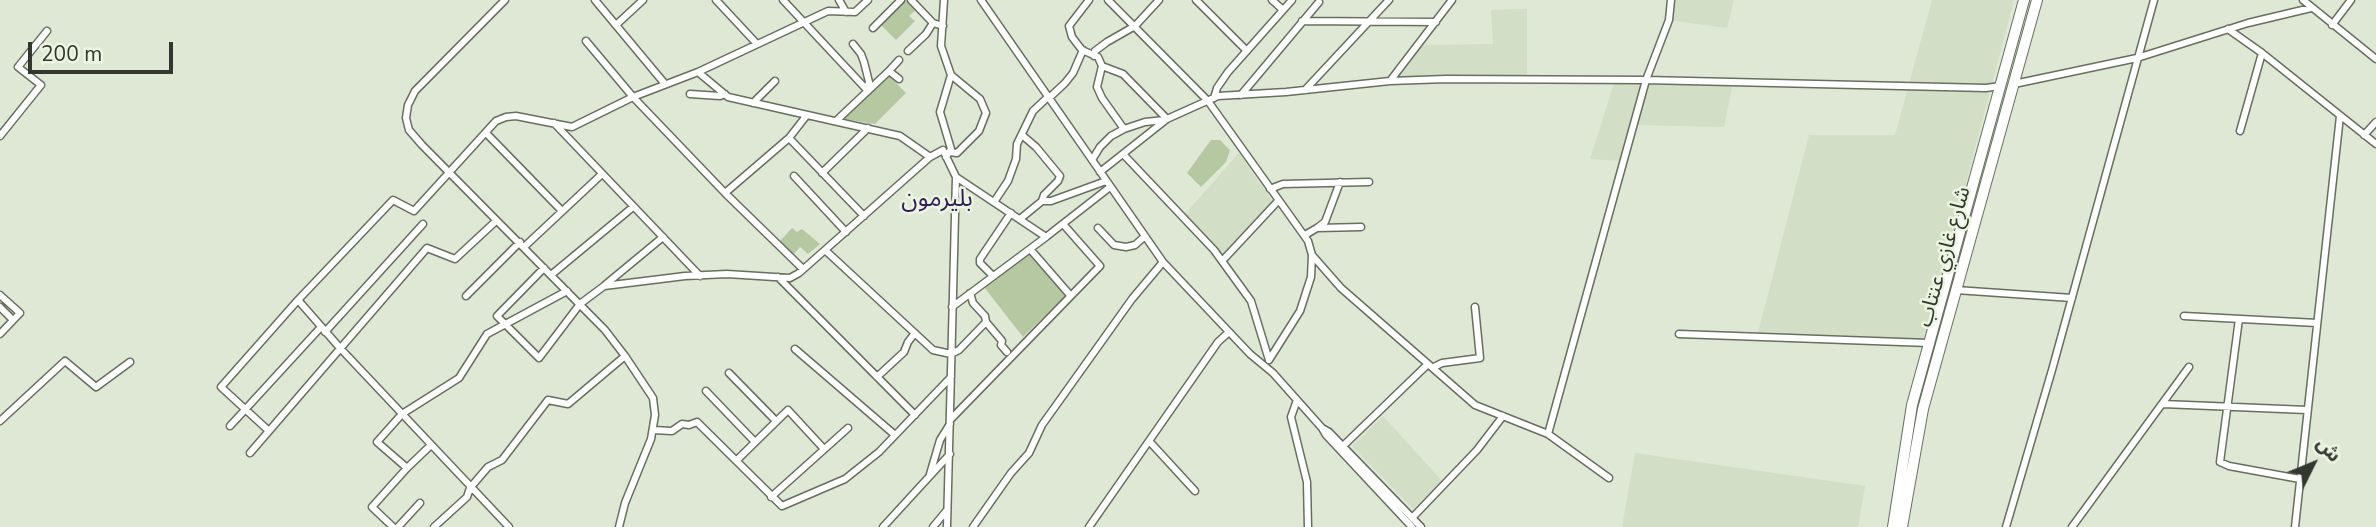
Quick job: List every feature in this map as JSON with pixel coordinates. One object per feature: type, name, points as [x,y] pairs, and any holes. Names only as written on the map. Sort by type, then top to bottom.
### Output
[{"type":"highway","points":[[1893,527],[1912,405],[2024,0]]},
{"type":"highway","name":"شارع غازي عنتاب","points":[[1902,527],[1923,409],[2037,0]]},
{"type":"street","points":[[505,0],[415,91],[408,105],[408,130],[580,304],[625,356],[653,398],[655,415],[651,439],[625,503],[619,527]]},
{"type":"street","points":[[595,0],[665,84]]},
{"type":"street","points":[[616,25],[643,0]]},
{"type":"street","points":[[716,0],[757,44]]},
{"type":"street","points":[[783,0],[867,90]]},
{"type":"street","points":[[839,0],[846,12]]},
{"type":"street","points":[[269,431],[221,387],[298,300],[393,200],[414,211],[496,121],[516,116],[572,127],[633,97],[698,72],[828,11],[855,12],[868,0]]},
{"type":"street","points":[[873,28],[901,0]]},
{"type":"street","points":[[911,0],[933,23],[943,26]]},
{"type":"street","points":[[944,0],[941,46],[951,75],[980,99],[986,113],[979,131],[957,153],[948,155]]},
{"type":"street","points":[[981,0],[1163,262],[1250,354],[1268,369],[1322,428],[1326,436],[1402,512],[1421,527]]},
{"type":"street","points":[[1089,0],[1069,26],[1072,37],[1083,50],[1098,57],[1102,66],[1097,87],[1124,129]]},
{"type":"street","points":[[1108,0],[1211,100],[1278,201],[1305,235],[1312,254],[1341,288],[1475,405],[1548,434],[1609,478]]},
{"type":"street","points":[[1094,56],[1095,51],[1107,42],[1135,26],[1159,0]]},
{"type":"street","points":[[1196,0],[1247,51]]},
{"type":"street","points":[[1272,0],[1283,10]]},
{"type":"street","points":[[1211,100],[1217,88],[1292,0]]},
{"type":"street","points":[[1305,90],[1389,0]]},
{"type":"street","points":[[1390,81],[1452,0]]},
{"type":"street","points":[[1548,434],[1646,80],[1669,20],[1671,0]]},
{"type":"street","points":[[2006,527],[2154,0]]},
{"type":"street","points":[[2302,0],[2376,60]]},
{"type":"street","points":[[2332,25],[2351,0]]},
{"type":"street","points":[[1241,95],[1319,2]]},
{"type":"street","points":[[2014,84],[2137,58],[2228,29],[2311,8]]},
{"type":"street","points":[[1303,21],[1436,22]]},
{"type":"street","points":[[908,51],[933,23]]},
{"type":"street","points":[[2228,29],[2376,144]]},
{"type":"street","points":[[0,136],[41,85],[18,67],[47,31]]},
{"type":"street","points":[[586,41],[633,97],[803,269]]},
{"type":"street","points":[[853,44],[862,54],[869,82],[867,90]]},
{"type":"street","points":[[994,202],[1008,181],[1016,159],[1017,144],[1033,111],[1065,83],[1083,50]]},
{"type":"street","points":[[2240,131],[2262,53]]},
{"type":"street","points":[[837,120],[899,60]]},
{"type":"street","points":[[1102,66],[1123,74],[1167,119]]},
{"type":"street","points":[[889,71],[899,79]]},
{"type":"street","points":[[698,72],[728,97],[900,136],[930,157]]},
{"type":"street","points":[[948,155],[951,149],[940,112],[951,75]]},
{"type":"street","points":[[1100,172],[1167,119],[1211,100],[1241,95],[1390,81],[1446,79],[1646,80],[1960,88],[2000,86]]},
{"type":"street","points":[[753,103],[775,81]]},
{"type":"street","points":[[690,94],[725,94]]},
{"type":"street","points":[[725,193],[789,138],[807,115]]},
{"type":"street","points":[[2295,527],[2340,116]]},
{"type":"street","points":[[1092,160],[1111,136],[1145,122],[1167,119]]},
{"type":"street","points":[[2364,135],[2376,122]]},
{"type":"street","points":[[554,123],[699,276]]},
{"type":"street","points":[[822,173],[868,128]]},
{"type":"street","points":[[486,134],[562,211]]},
{"type":"street","points":[[1020,219],[1042,201],[1060,176],[1036,147],[1021,135]]},
{"type":"street","points":[[789,138],[864,216]]},
{"type":"street","points":[[604,286],[736,274],[790,278],[930,157],[943,150],[948,155],[956,177],[947,527]]},
{"type":"street","points":[[1122,154],[1223,260],[1251,301],[1269,360],[1268,369]]},
{"type":"street","points":[[466,296],[603,174]]},
{"type":"street","points":[[794,176],[846,232]]},
{"type":"street","points":[[956,177],[1046,237]]},
{"type":"street","points":[[1305,235],[1325,222],[1340,182]]},
{"type":"street","points":[[1270,189],[1283,184],[1369,183]]},
{"type":"street","points":[[1042,201],[1051,201],[1108,184]]},
{"type":"street","points":[[952,307],[1063,224],[1108,184]]},
{"type":"street","points":[[1223,260],[1278,201]]},
{"type":"street","points":[[551,275],[633,207]]},
{"type":"street","points":[[993,276],[981,263],[981,259],[1011,213]]},
{"type":"street","points":[[250,453],[427,248],[455,259],[496,221]]},
{"type":"street","points":[[230,426],[423,224]]},
{"type":"street","points":[[930,476],[940,440],[950,422],[1100,267],[1063,224]]},
{"type":"street","points":[[1317,228],[1361,227]]},
{"type":"street","points":[[1098,228],[1114,244],[1126,247],[1135,245],[1144,237]]},
{"type":"street","points":[[544,268],[497,316],[539,358],[580,304],[663,237]]},
{"type":"street","points":[[1030,249],[1070,295]]},
{"type":"street","points":[[825,250],[933,350],[951,354],[959,350],[986,321]]},
{"type":"street","points":[[1269,360],[1300,311],[1311,277],[1312,254]]},
{"type":"street","points":[[973,527],[1029,453],[1042,425],[1132,299],[1163,262]]},
{"type":"street","points":[[778,277],[915,415]]},
{"type":"street","points":[[1956,290],[2072,298]]},
{"type":"street","points":[[407,468],[377,442],[402,414],[459,378],[487,334],[567,291]]},
{"type":"street","points":[[970,293],[973,303],[985,316],[1007,352]]},
{"type":"street","points":[[0,295],[20,313],[0,334]]},
{"type":"street","points":[[298,300],[323,330],[509,527]]},
{"type":"street","points":[[0,307],[13,320]]},
{"type":"street","points":[[1343,446],[1431,365],[1480,358],[1475,307]]},
{"type":"street","points":[[2183,316],[2317,323]]},
{"type":"street","points":[[2239,319],[2219,456],[2223,465],[2300,479]]},
{"type":"street","points":[[1093,525],[1219,342],[1229,332]]},
{"type":"street","points":[[877,377],[904,352],[915,333]]},
{"type":"street","points":[[1679,334],[1929,343]]},
{"type":"street","points":[[795,349],[895,435]]},
{"type":"street","points":[[434,527],[467,497],[470,488],[488,467],[502,460],[548,400],[568,404],[625,356]]},
{"type":"street","points":[[0,421],[65,361],[96,387],[130,362]]},
{"type":"street","points":[[2072,527],[2189,367]]},
{"type":"street","points":[[729,373],[776,421]]},
{"type":"street","points":[[653,430],[672,431],[682,424],[697,422],[782,506],[845,479],[879,452],[951,377]]},
{"type":"street","points":[[706,391],[755,442]]},
{"type":"street","points":[[1297,400],[1291,417],[1307,482],[1308,527]]},
{"type":"street","points":[[2162,404],[2307,410]]},
{"type":"street","points":[[737,460],[788,410],[824,449]]},
{"type":"street","points":[[1412,518],[1477,450],[1503,416]]},
{"type":"street","points":[[771,496],[848,428]]},
{"type":"street","points":[[1322,428],[1343,446],[1402,512],[1412,527]]},
{"type":"street","points":[[1150,442],[1195,491]]},
{"type":"street","points":[[420,503],[396,527],[372,507],[431,445]]},
{"type":"street","points":[[883,527],[950,454]]},
{"type":"street","points":[[933,527],[947,510]]},
{"type":"shaded area","points":[[904,0],[908,0],[917,9],[909,16],[915,21],[896,40],[880,24]]},
{"type":"shaded area","points":[[1671,0],[1734,0],[1727,28],[1669,20]]},
{"type":"shaded area","points":[[1932,0],[2014,0],[1925,339],[1758,333],[1809,135],[1895,135]]},
{"type":"shaded area","points":[[1527,9],[1527,79],[1390,81],[1419,45],[1493,44],[1491,10]]},
{"type":"shaded area","points":[[888,75],[906,93],[875,124],[844,119]]},
{"type":"shaded area","points":[[1615,80],[1733,83],[1724,127],[1634,125],[1623,161],[1590,159]]},
{"type":"shaded area","points":[[1211,140],[1220,140],[1230,150],[1226,162],[1201,187],[1187,173]]},
{"type":"shaded area","points":[[1239,153],[1273,202],[1224,255],[1185,214]]},
{"type":"shaded area","points":[[792,228],[797,232],[802,229],[820,244],[808,254],[800,247],[792,256],[779,242]]},
{"type":"shaded area","points":[[1028,253],[1066,295],[1023,337],[984,287]]},
{"type":"shaded area","points":[[1383,416],[1442,481],[1413,509],[1352,446]]},
{"type":"shaded area","points":[[1635,453],[1865,486],[1858,527],[1622,527]]},
{"type":"district","name":"بليرمون","points":[[937,200]]}]
